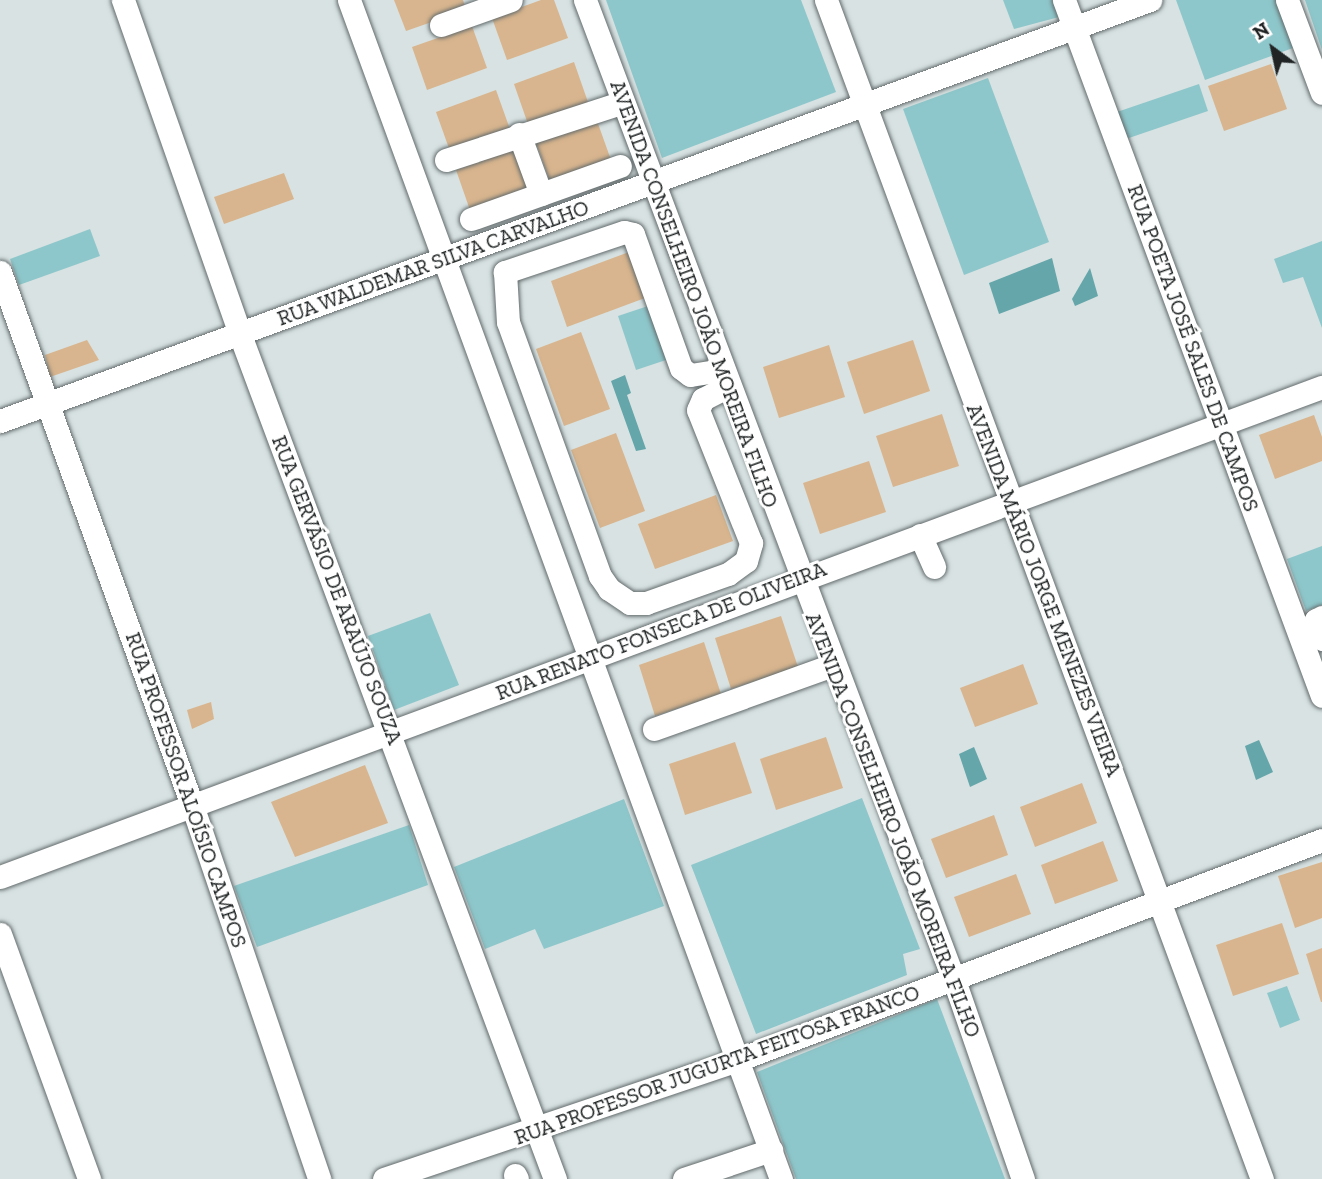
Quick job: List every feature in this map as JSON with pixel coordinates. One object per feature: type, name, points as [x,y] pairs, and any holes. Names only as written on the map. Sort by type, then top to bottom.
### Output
[{"type":"street","name":"RUA GERVÁSIO DE ARAÚJO SOUZA","points":[[123,0],[239,332],[391,732],[555,1179]]},
{"type":"street","points":[[349,0],[590,660],[740,1059],[781,1179]]},
{"type":"street","points":[[441,25],[511,0]]},
{"type":"street","name":"AVENIDA CONSELHEIRO JOÃO MOREIRA FILHO","points":[[585,0],[799,578],[954,981],[1023,1179]]},
{"type":"street","name":"AVENIDA MÁRIO JORGE MENEZES VIEIRA","points":[[826,0],[1162,901],[1262,1179]]},
{"type":"street","name":"RUA POETA JOSÉ SALES DE CAMPOS","points":[[1064,0],[1322,696]]},
{"type":"street","name":"RUA WALDEMAR SILVA CARVALHO","points":[[0,421],[239,332],[444,262],[866,103],[1150,0]]},
{"type":"street","points":[[1287,0],[1322,93]]},
{"type":"street","points":[[446,160],[623,102]]},
{"type":"street","points":[[519,134],[541,194]]},
{"type":"street","points":[[471,219],[620,166]]},
{"type":"street","points":[[624,232],[632,234],[681,368],[690,375],[725,378],[704,399],[698,410],[751,543],[746,561],[728,574],[646,603],[629,603],[609,589],[600,576],[508,322],[505,272],[624,232]]},
{"type":"street","name":"RUA PROFESSOR ALOÍSIO CAMPOS","points":[[0,272],[192,805],[319,1179]]},
{"type":"street","name":"RUA RENATO FONSECA DE OLIVEIRA","points":[[0,877],[590,660],[799,578],[1322,387]]},
{"type":"street","points":[[920,535],[934,567]]},
{"type":"street","points":[[1322,617],[1316,620],[1322,639]]},
{"type":"street","points":[[654,729],[833,665]]},
{"type":"street","name":"RUA PROFESSOR JUGURTA FEITOSA FRANCO","points":[[384,1179],[538,1130],[740,1059],[954,981],[1322,840]]},
{"type":"street","points":[[0,934],[89,1179]]},
{"type":"street","points":[[684,1179],[771,1150]]},
{"type":"shaded area","points":[[606,0],[801,0],[836,92],[662,158]]},
{"type":"shaded area","points":[[1003,0],[1052,0],[1059,17],[1014,29]]},
{"type":"shaded area","points":[[1176,0],[1276,0],[1293,48],[1205,80]]},
{"type":"shaded area","points":[[1305,0],[1322,0],[1322,50]]},
{"type":"shaded area","points":[[988,78],[1049,242],[964,275],[903,109]]},
{"type":"shaded area","points":[[1199,84],[1208,111],[1126,139],[1117,112]]},
{"type":"shaded area","points":[[90,229],[100,256],[19,285],[10,259]]},
{"type":"shaded area","points":[[1322,241],[1322,328],[1303,277],[1283,283],[1274,259]]},
{"type":"shaded area","points":[[1052,258],[1060,291],[999,314],[989,283]]},
{"type":"shaded area","points":[[1090,268],[1098,296],[1075,306],[1072,299]]},
{"type":"shaded area","points":[[648,306],[666,360],[636,370],[618,316]]},
{"type":"shaded area","points":[[625,375],[631,393],[627,395],[646,449],[636,451],[611,381]]},
{"type":"shaded area","points":[[1322,546],[1322,605],[1306,611],[1287,559]]},
{"type":"shaded area","points":[[430,613],[459,685],[394,710],[368,636]]},
{"type":"shaded area","points":[[1259,740],[1273,772],[1256,780],[1245,746]]},
{"type":"shaded area","points":[[974,747],[987,779],[970,787],[959,754]]},
{"type":"shaded area","points":[[862,798],[920,949],[903,954],[907,975],[756,1034],[691,865]]},
{"type":"shaded area","points":[[624,799],[664,906],[544,949],[535,929],[485,949],[454,867]]},
{"type":"shaded area","points":[[409,825],[428,885],[257,947],[234,886]]},
{"type":"shaded area","points":[[1287,986],[1300,1020],[1280,1028],[1267,993]]},
{"type":"shaded area","points":[[937,999],[1005,1179],[796,1179],[757,1072]]},
{"type":"building","points":[[394,0],[463,0],[466,10],[406,31]]},
{"type":"building","points":[[541,0],[554,0],[568,38],[507,60],[492,18]]},
{"type":"building","points":[[472,26],[487,68],[427,90],[412,47]]},
{"type":"building","points":[[574,62],[589,105],[529,127],[514,84]]},
{"type":"building","points":[[1271,64],[1287,109],[1224,131],[1208,86]]},
{"type":"building","points":[[496,90],[511,132],[451,154],[436,112]]},
{"type":"building","points":[[596,118],[611,160],[550,182],[535,140]]},
{"type":"building","points":[[516,148],[532,191],[471,213],[456,170]]},
{"type":"building","points":[[284,173],[294,199],[224,224],[214,197]]},
{"type":"building","points":[[629,252],[645,298],[567,327],[551,281]]},
{"type":"building","points":[[581,332],[610,409],[564,426],[536,349]]},
{"type":"building","points":[[87,340],[99,360],[50,377],[45,355]]},
{"type":"building","points":[[913,340],[930,391],[864,414],[847,362]]},
{"type":"building","points":[[829,345],[845,397],[779,418],[763,367]]},
{"type":"building","points":[[942,414],[959,466],[893,487],[876,436]]},
{"type":"building","points":[[1314,415],[1322,437],[1322,461],[1275,479],[1259,435]]},
{"type":"building","points":[[616,433],[645,511],[600,528],[571,450]]},
{"type":"building","points":[[869,461],[886,512],[820,534],[803,483]]},
{"type":"building","points":[[716,495],[733,541],[655,569],[638,524]]},
{"type":"building","points":[[781,616],[798,667],[731,689],[715,638]]},
{"type":"building","points":[[704,642],[721,694],[655,716],[639,665]]},
{"type":"building","points":[[1023,664],[1038,704],[975,727],[960,688]]},
{"type":"building","points":[[211,702],[214,719],[192,729],[187,710]]},
{"type":"building","points":[[826,737],[843,788],[776,810],[760,759]]},
{"type":"building","points":[[735,742],[752,793],[685,815],[669,764]]},
{"type":"building","points":[[365,765],[388,823],[295,857],[271,802]]},
{"type":"building","points":[[1082,783],[1097,823],[1035,847],[1020,807]]},
{"type":"building","points":[[994,815],[1008,855],[946,878],[931,839]]},
{"type":"building","points":[[1103,841],[1118,881],[1055,904],[1041,865]]},
{"type":"building","points":[[1322,862],[1322,918],[1295,928],[1278,876]]},
{"type":"building","points":[[1016,874],[1031,914],[969,937],[954,897]]},
{"type":"building","points":[[1282,923],[1299,974],[1233,996],[1216,945]]},
{"type":"building","points":[[1322,948],[1322,1002],[1321,1002],[1306,954]]}]
